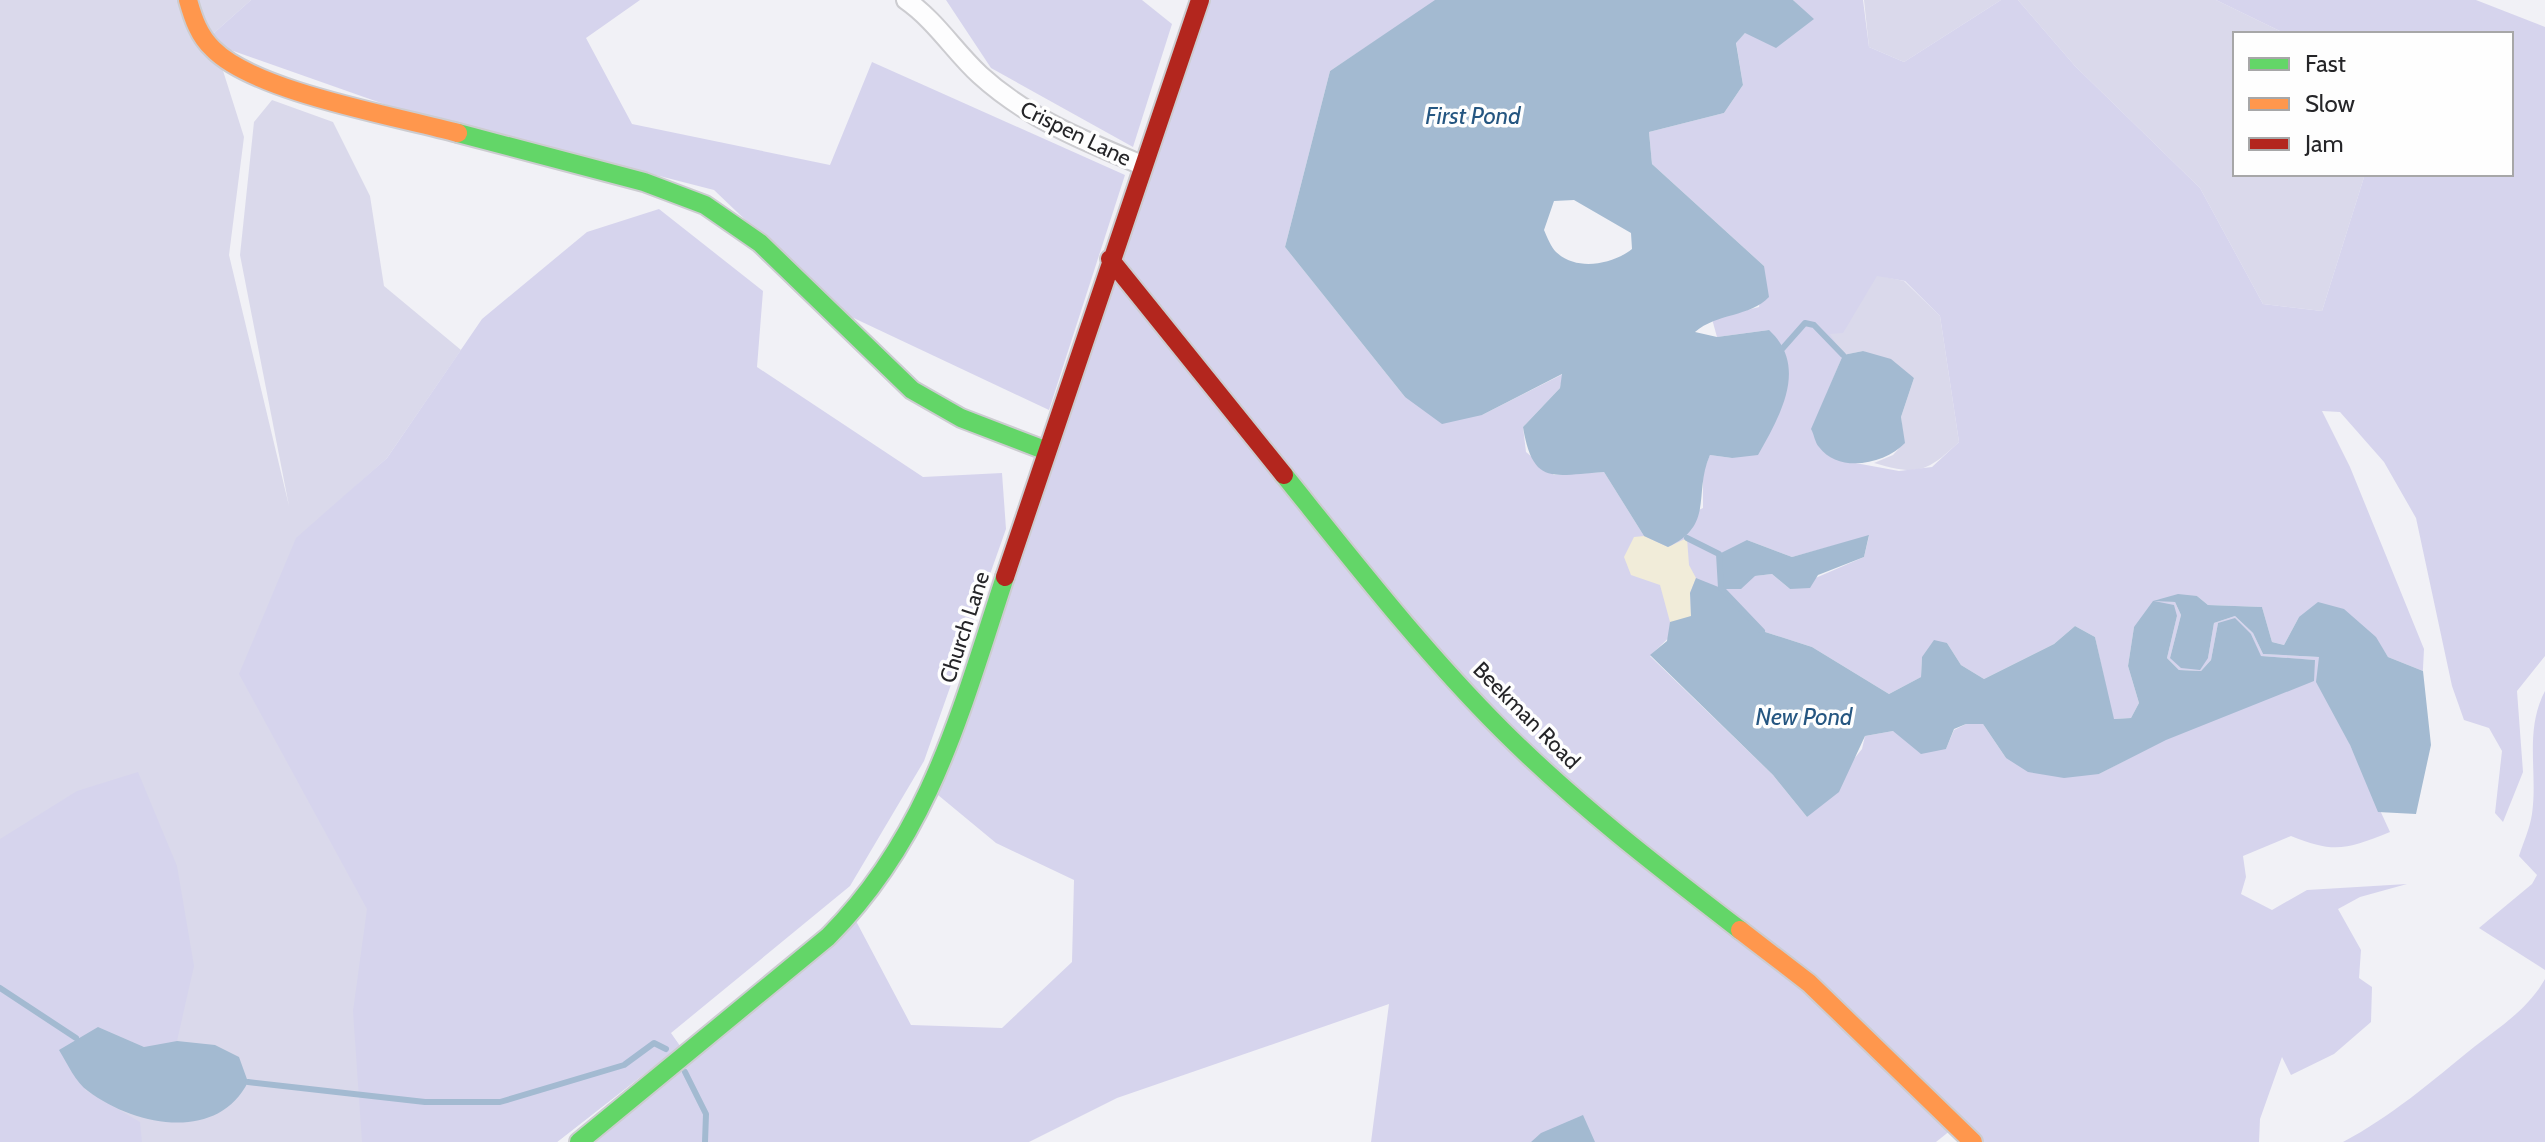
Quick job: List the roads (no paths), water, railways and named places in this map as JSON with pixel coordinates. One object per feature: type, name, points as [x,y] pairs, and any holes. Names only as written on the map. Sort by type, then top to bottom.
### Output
[{"type":"street","points":[[188,0],[205,41],[219,58],[263,81],[644,182],[705,205],[760,243],[924,398],[969,424],[1047,451]]},
{"type":"street","name":"Crispen Lane","points":[[906,0],[928,16],[978,73],[1013,102],[1065,132],[1142,165]]},
{"type":"street","name":"Church Lane","points":[[579,1142],[828,937],[857,908],[889,864],[932,790],[1200,0]]},
{"type":"street","name":"Beekman Road","points":[[1110,259],[1381,596],[1502,730],[1618,836],[1809,983],[1973,1142]]},
{"type":"water","name":"First Pond","points":[[1435,0],[1793,0],[1814,19],[1776,48],[1745,33],[1736,43],[1743,85],[1724,113],[1649,132],[1652,164],[1764,266],[1769,297],[1753,308],[1713,321],[1695,332],[1717,337],[1769,330],[1781,344],[1789,376],[1782,408],[1758,455],[1732,458],[1710,455],[1697,518],[1683,538],[1668,547],[1644,536],[1604,472],[1559,475],[1548,473],[1533,460],[1523,427],[1560,388],[1562,374],[1482,415],[1442,424],[1405,397],[1285,247],[1330,71]],"holes":[[[1574,200],[1631,233],[1632,249],[1615,259],[1584,264],[1556,252],[1544,230],[1554,201]]]},
{"type":"water","points":[[1863,351],[1891,359],[1914,378],[1901,417],[1905,443],[1874,461],[1838,461],[1818,445],[1811,429],[1843,355]]},
{"type":"water","name":"New Pond","points":[[1869,535],[1864,557],[1818,575],[1810,588],[1790,589],[1772,574],[1755,576],[1741,589],[1722,589],[1762,631],[1812,647],[1889,694],[1921,677],[1922,657],[1934,640],[1947,643],[1961,665],[1984,679],[2054,644],[2075,626],[2095,637],[2114,719],[2131,718],[2139,703],[2128,666],[2134,627],[2153,601],[2178,594],[2197,596],[2208,605],[2262,607],[2272,642],[2284,645],[2299,617],[2318,602],[2344,609],[2376,637],[2388,657],[2423,671],[2431,745],[2416,814],[2378,812],[2350,745],[2316,682],[2319,657],[2263,654],[2253,633],[2235,616],[2214,623],[2208,658],[2200,670],[2181,668],[2170,658],[2181,615],[2175,602],[2154,601],[2174,605],[2177,616],[2167,658],[2179,670],[2201,671],[2211,660],[2218,623],[2235,618],[2251,634],[2261,656],[2315,660],[2314,681],[2166,740],[2099,774],[2064,778],[2028,772],[2006,758],[1983,724],[1966,724],[1954,729],[1946,749],[1921,754],[1893,731],[1865,736],[1839,792],[1807,817],[1773,775],[1650,655],[1667,641],[1670,622],[1691,616],[1690,593],[1696,578],[1721,588],[1719,554],[1747,540],[1792,557]]},
{"type":"water","points":[[98,1027],[144,1047],[177,1041],[215,1045],[239,1057],[248,1082],[234,1101],[217,1114],[197,1121],[152,1120],[129,1113],[84,1087],[59,1050]]},
{"type":"water","points":[[1583,1115],[1595,1142],[1531,1142],[1541,1133]]},
{"type":"waterway","points":[[1782,349],[1805,323],[1814,325],[1843,355]]},
{"type":"waterway","points":[[1687,538],[1719,554],[1721,588],[1762,631]]},
{"type":"waterway","points":[[0,988],[76,1038]]},
{"type":"waterway","points":[[248,1082],[425,1102],[500,1102],[624,1065],[654,1043],[666,1049]]},
{"type":"waterway","points":[[685,1072],[706,1114],[705,1142]]}]
